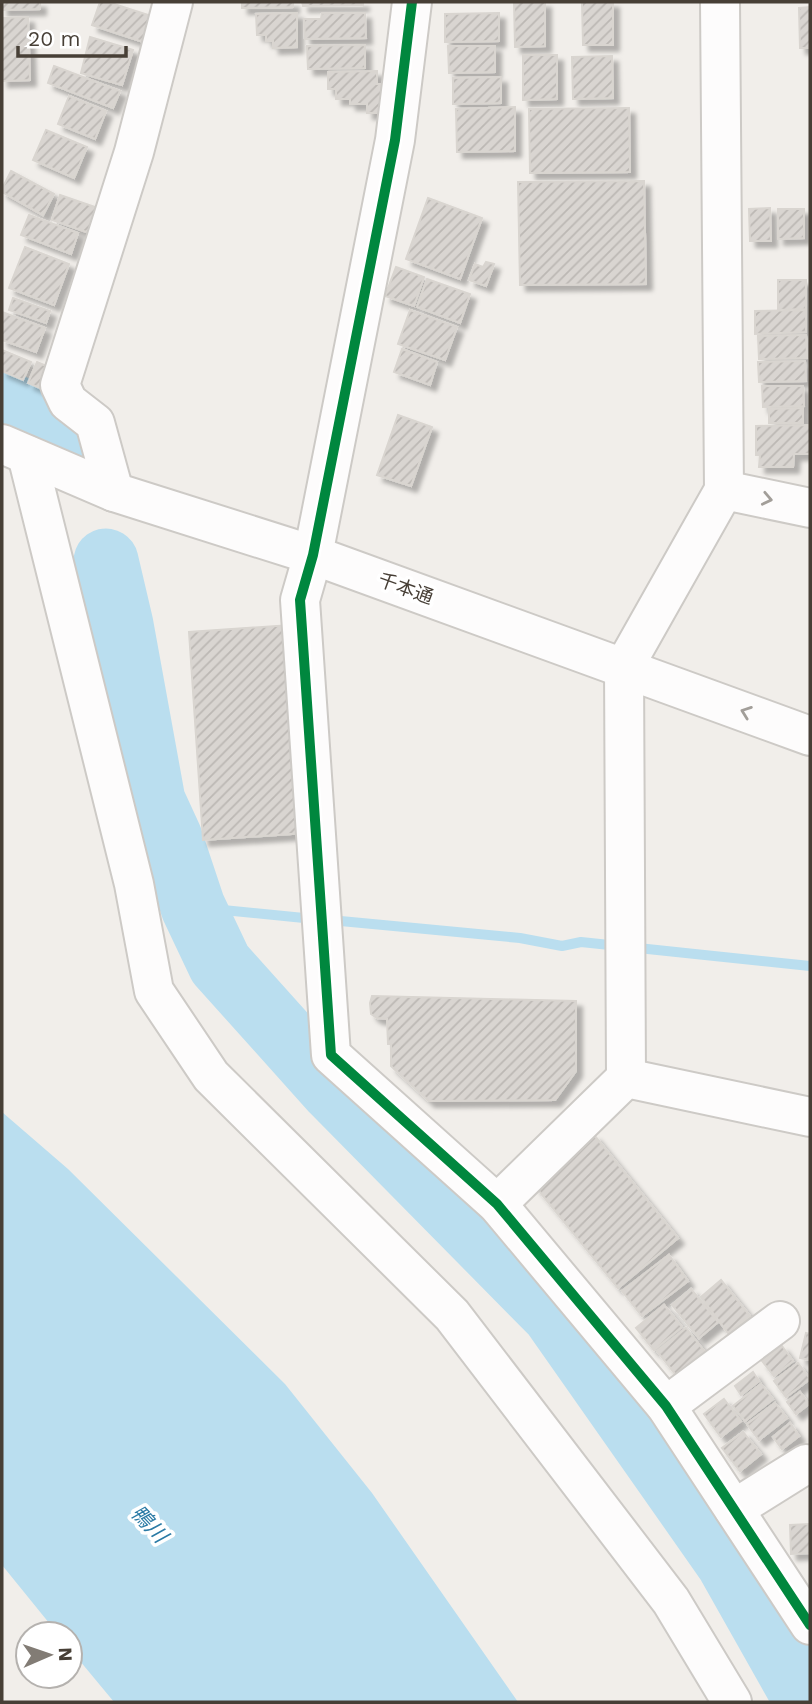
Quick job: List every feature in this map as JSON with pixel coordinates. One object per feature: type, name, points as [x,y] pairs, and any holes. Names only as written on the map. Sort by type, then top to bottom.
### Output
[{"type":"street","points":[[114,492],[95,423],[68,402],[60,385],[134,152],[173,2]]},
{"type":"street","points":[[412,2],[395,140],[313,555],[300,600],[331,1055],[497,1204],[666,1406],[810,1626]]},
{"type":"street","points":[[497,1204],[626,1078],[624,667],[724,490],[720,2]]},
{"type":"street","points":[[14,449],[134,884],[154,991],[211,1076],[452,1315],[671,1601],[733,1702]]},
{"type":"street","name":"千本通","points":[[14,449],[114,492],[313,555],[810,736]]},
{"type":"street","points":[[724,490],[810,508]]},
{"type":"street","points":[[626,1078],[810,1117]]},
{"type":"street","points":[[666,1406],[780,1321]]},
{"type":"street","points":[[734,1509],[806,1464],[810,1465]]},
{"type":"water","name":"鴨川","points":[[2,1112],[68,1169],[285,1384],[372,1493],[518,1702],[114,1702],[84,1666],[84,1620],[47,1620],[2,1565]]},
{"type":"building","points":[[2,2],[40,2],[40,9],[2,10]]},
{"type":"building","points":[[100,2],[108,2],[151,16],[143,42],[92,25]]},
{"type":"building","points":[[242,2],[293,2],[293,7],[242,8]]},
{"type":"building","points":[[302,2],[363,2],[363,5],[303,6]]},
{"type":"building","points":[[514,2],[545,2],[545,46],[515,47]]},
{"type":"building","points":[[582,2],[613,2],[613,45],[583,45]]},
{"type":"building","points":[[810,7],[810,48],[800,48],[799,8]]},
{"type":"building","points":[[297,13],[297,47],[273,48],[273,41],[266,41],[266,35],[257,35],[256,14]]},
{"type":"building","points":[[322,13],[365,13],[366,38],[305,39],[304,19],[321,19]]},
{"type":"building","points":[[499,13],[499,41],[445,42],[445,14]]},
{"type":"building","points":[[28,17],[30,80],[2,81],[2,18]]},
{"type":"building","points":[[90,37],[133,50],[122,85],[81,73]]},
{"type":"building","points":[[365,45],[365,68],[308,69],[307,46]]},
{"type":"building","points":[[448,46],[495,46],[495,72],[449,73]]},
{"type":"building","points":[[523,55],[557,55],[557,99],[523,100]]},
{"type":"building","points":[[612,56],[613,98],[573,99],[572,57]]},
{"type":"building","points":[[54,66],[120,91],[113,108],[48,83]]},
{"type":"building","points":[[377,71],[377,84],[384,84],[391,113],[367,113],[367,104],[350,104],[350,99],[336,99],[336,89],[328,89],[328,72]]},
{"type":"building","points":[[501,77],[501,103],[453,104],[453,78]]},
{"type":"building","points":[[69,96],[106,111],[95,139],[58,124]]},
{"type":"building","points":[[515,107],[515,151],[457,152],[456,109]]},
{"type":"building","points":[[629,108],[630,172],[530,173],[529,109]]},
{"type":"building","points":[[46,130],[87,147],[74,178],[33,160]]},
{"type":"building","points":[[11,171],[54,194],[43,215],[2,192]]},
{"type":"building","points":[[644,181],[646,284],[520,285],[518,182]]},
{"type":"building","points":[[60,195],[104,210],[95,235],[52,220]]},
{"type":"building","points":[[428,198],[482,218],[460,279],[406,259]]},
{"type":"building","points":[[770,208],[771,241],[750,241],[749,209]]},
{"type":"building","points":[[778,209],[804,209],[804,238],[778,239]]},
{"type":"building","points":[[29,215],[78,233],[71,254],[21,235]]},
{"type":"building","points":[[25,247],[69,264],[54,305],[9,288]]},
{"type":"building","points":[[486,262],[494,264],[486,286],[469,280],[475,264],[483,267]]},
{"type":"building","points":[[396,267],[424,277],[414,306],[385,296]]},
{"type":"building","points":[[427,279],[470,294],[460,323],[417,307]]},
{"type":"building","points":[[778,280],[806,280],[806,309],[778,310]]},
{"type":"building","points":[[13,298],[50,311],[46,323],[9,310]]},
{"type":"building","points":[[410,310],[457,327],[445,360],[398,344]]},
{"type":"building","points":[[806,310],[806,332],[755,334],[755,311]]},
{"type":"building","points":[[2,312],[45,328],[36,352],[2,340]]},
{"type":"building","points":[[806,335],[807,358],[759,359],[758,336]]},
{"type":"building","points":[[402,349],[437,362],[430,385],[394,372]]},
{"type":"building","points":[[2,350],[31,362],[23,380],[2,371]]},
{"type":"building","points":[[805,361],[806,381],[759,382],[758,362]]},
{"type":"building","points":[[37,362],[58,371],[49,392],[28,383]]},
{"type":"building","points":[[762,386],[803,386],[804,406],[763,407]]},
{"type":"building","points":[[803,408],[803,423],[769,423],[769,409]]},
{"type":"building","points":[[398,415],[432,427],[411,486],[377,475]]},
{"type":"building","points":[[810,425],[810,454],[794,454],[793,467],[759,467],[760,455],[756,455],[756,426]]},
{"type":"building","points":[[290,625],[305,833],[203,840],[189,632]]},
{"type":"building","points":[[372,996],[576,1001],[576,1071],[555,1100],[429,1101],[391,1066],[387,1019],[371,1014]]},
{"type":"building","points":[[594,1135],[678,1238],[618,1288],[534,1185]]},
{"type":"building","points":[[669,1255],[688,1281],[642,1316],[622,1291]]},
{"type":"building","points":[[721,1280],[750,1316],[728,1333],[701,1297]]},
{"type":"building","points":[[691,1289],[718,1322],[699,1338],[672,1305]]},
{"type":"building","points":[[664,1305],[682,1327],[654,1350],[636,1328]]},
{"type":"building","points":[[686,1328],[705,1352],[676,1375],[657,1351]]},
{"type":"building","points":[[806,1333],[810,1334],[810,1360],[800,1358]]},
{"type":"building","points":[[782,1346],[793,1361],[774,1376],[762,1361]]},
{"type":"building","points":[[798,1363],[810,1379],[786,1397],[774,1381]]},
{"type":"building","points":[[753,1372],[759,1381],[741,1395],[735,1386]]},
{"type":"building","points":[[761,1384],[773,1399],[745,1421],[733,1406]]},
{"type":"building","points":[[800,1392],[809,1404],[796,1414],[787,1402]]},
{"type":"building","points":[[724,1399],[741,1421],[721,1437],[704,1414]]},
{"type":"building","points":[[775,1403],[787,1418],[759,1440],[747,1424]]},
{"type":"building","points":[[790,1423],[799,1436],[782,1449],[773,1437]]},
{"type":"building","points":[[743,1432],[761,1454],[740,1471],[722,1448]]},
{"type":"building","points":[[810,1524],[810,1553],[791,1554],[790,1525]]},
{"type":"waterway","points":[[7,404],[71,434]]},
{"type":"waterway","points":[[106,561],[121,625],[153,801],[170,838],[193,907],[220,964],[333,1090],[554,1314],[728,1562],[807,1702]]},
{"type":"waterway","points":[[193,907],[314,919]]},
{"type":"waterway","points":[[330,920],[520,938],[562,946],[581,942],[810,966]]},
{"type":"cycle path","points":[[412,2],[395,140],[313,555],[300,600],[331,1055],[497,1204],[666,1406],[810,1625]]}]
